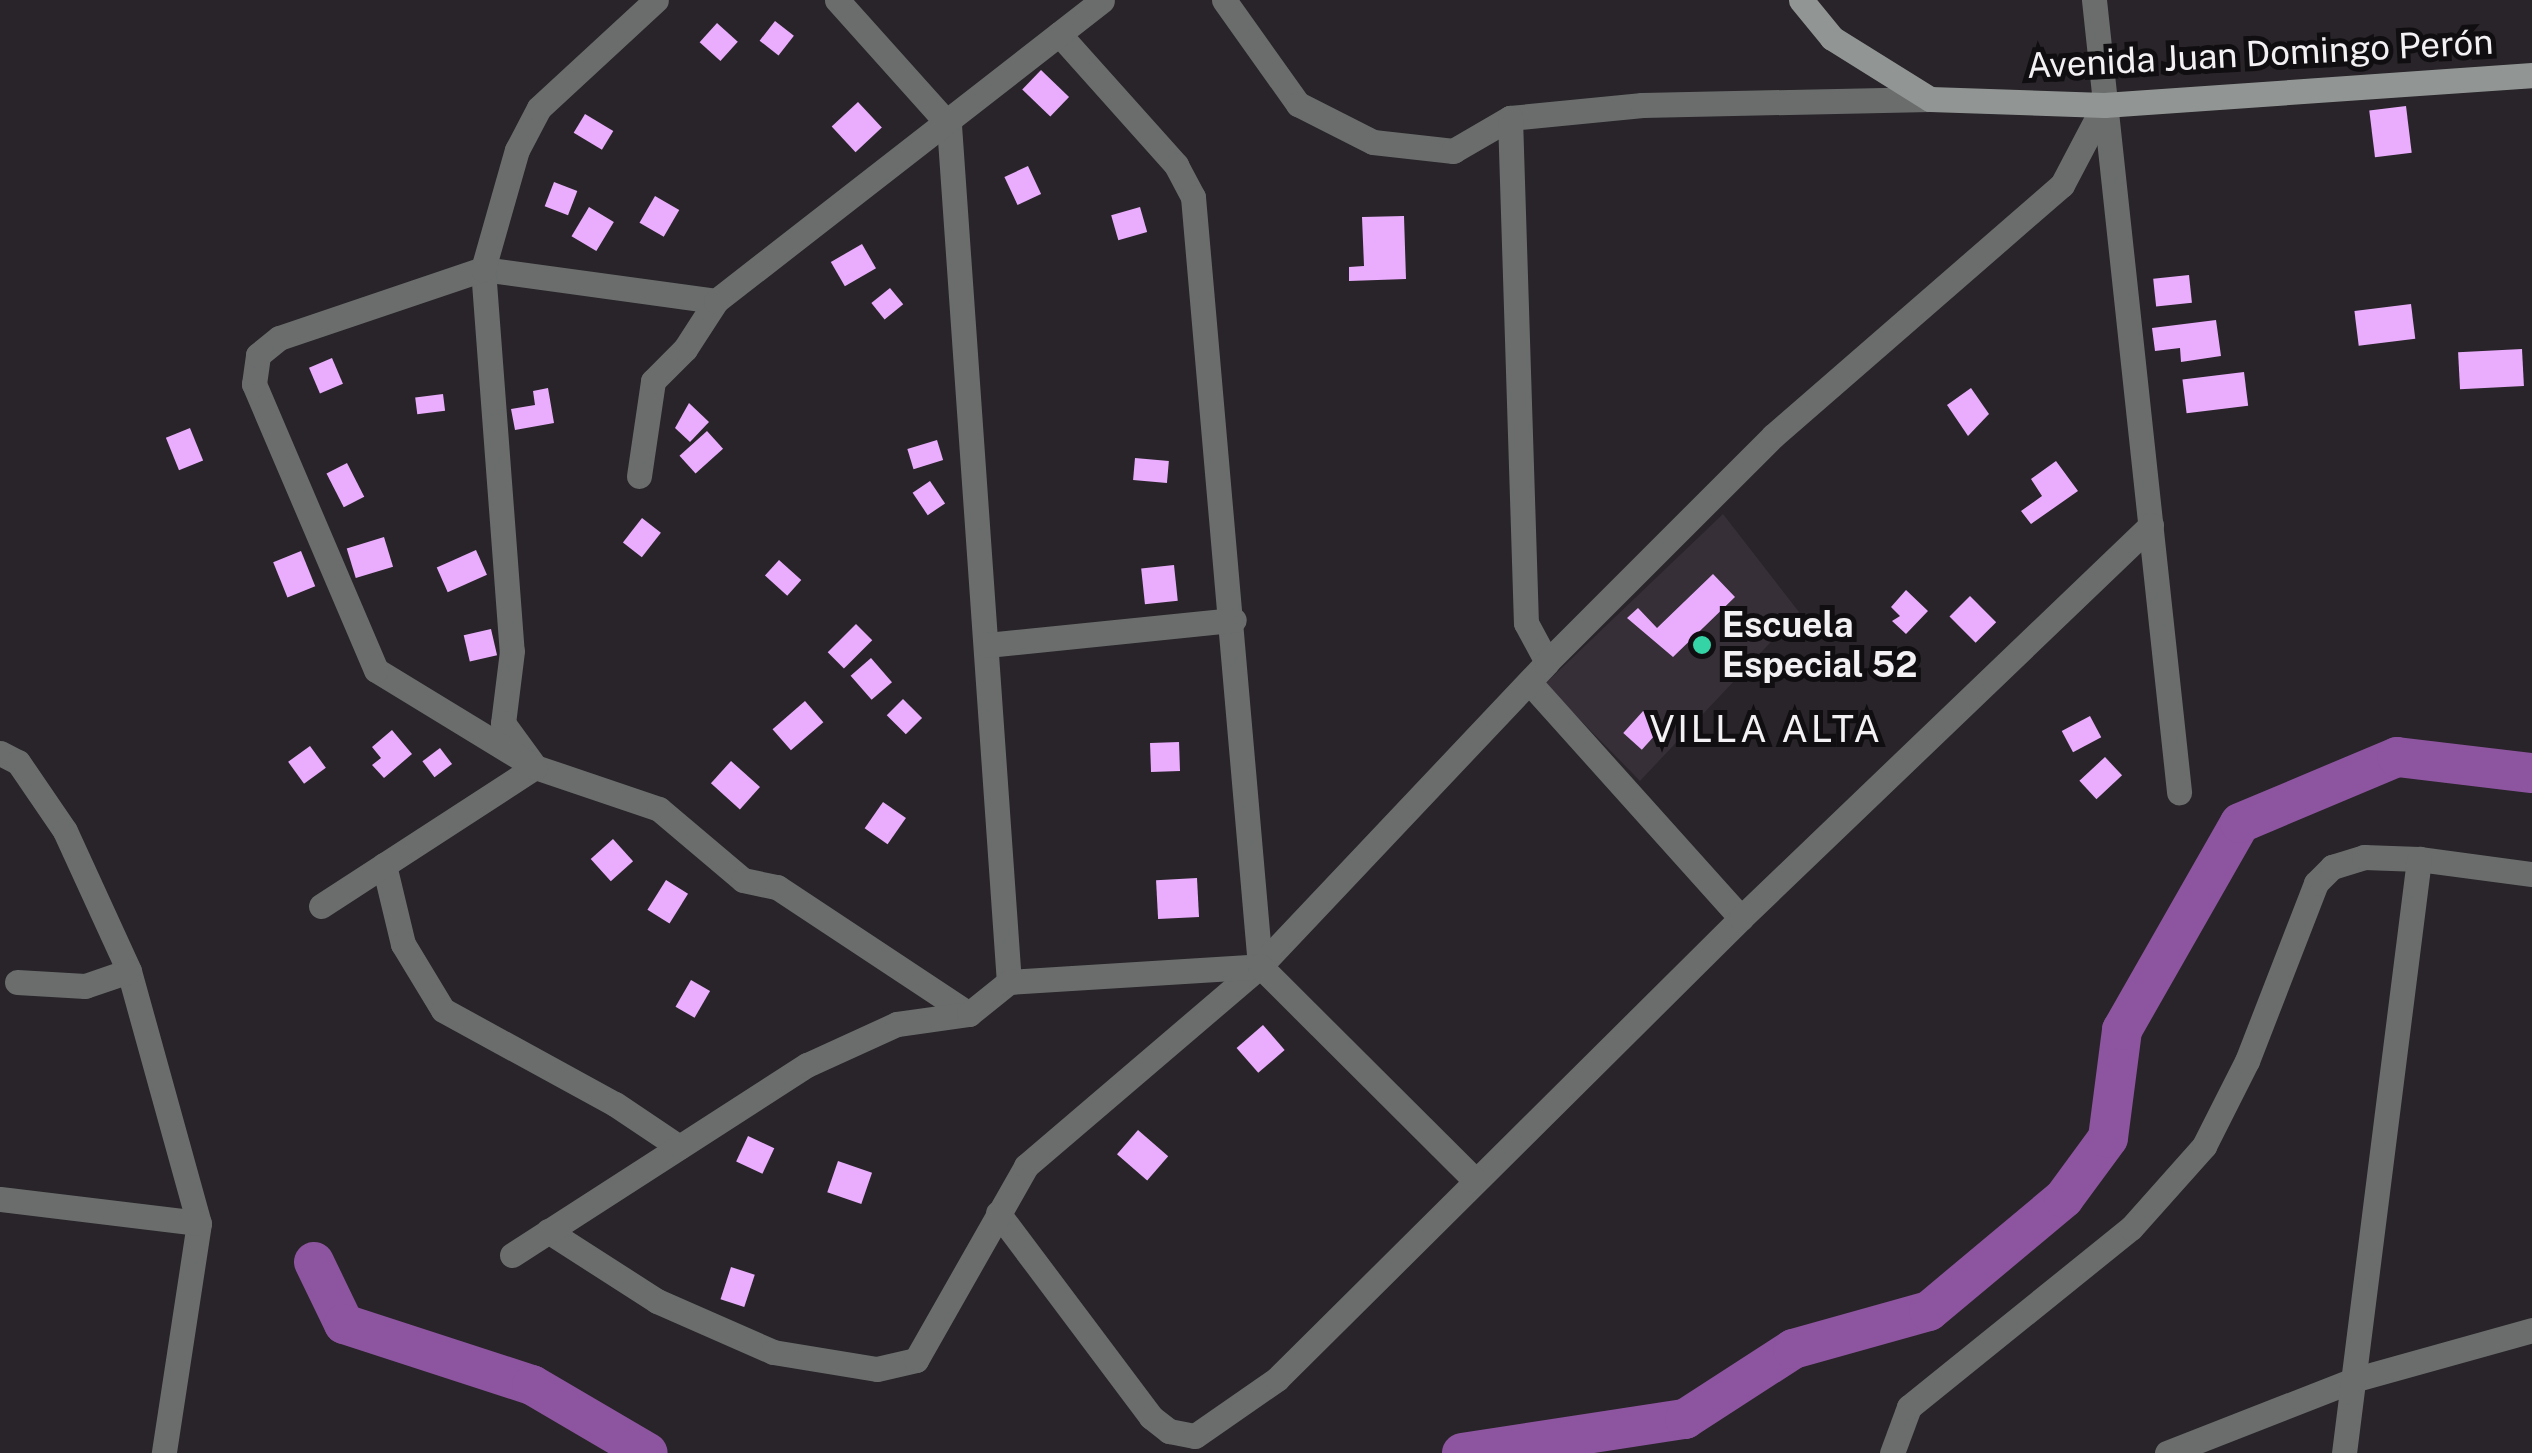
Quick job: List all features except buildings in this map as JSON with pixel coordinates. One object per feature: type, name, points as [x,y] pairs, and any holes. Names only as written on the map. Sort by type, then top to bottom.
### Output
[{"type":"main road","points":[[1801,0],[1832,38],[1930,99]]},
{"type":"main road","name":"Avenida Juan Domingo Perón","points":[[1930,99],[2104,105],[2532,76]]},
{"type":"street","points":[[535,767],[503,723],[512,651],[483,269],[517,150],[539,108],[656,0]]},
{"type":"street","points":[[836,0],[949,124],[1009,982]]},
{"type":"street","points":[[638,476],[653,381],[685,349],[716,301],[949,124],[1102,0]]},
{"type":"street","points":[[1224,0],[1298,104],[1334,128],[1373,142],[1453,151],[1510,118],[1642,105],[1930,99]]},
{"type":"street","points":[[2094,0],[2179,792]]},
{"type":"street","points":[[1060,34],[1176,165],[1193,197],[1234,620],[1260,966],[1474,1179]]},
{"type":"street","points":[[548,1232],[657,1301],[773,1352],[877,1369],[916,1360],[979,1258],[998,1213],[1026,1166],[1260,966],[1547,662],[1773,436],[2062,185],[2104,105]]},
{"type":"street","points":[[1510,118],[1526,623],[1547,662]]},
{"type":"street","points":[[716,301],[483,269],[279,338],[258,355],[254,384],[376,670],[535,767],[659,810],[744,880],[777,887],[968,1014]]},
{"type":"street","points":[[998,1213],[1151,1417],[1169,1430],[1195,1436],[1277,1379],[1474,1179],[1741,918],[2152,525]]},
{"type":"street","points":[[987,645],[1234,620]]},
{"type":"street","points":[[1530,682],[1741,918]]},
{"type":"street","points":[[0,753],[18,762],[66,832],[129,971],[199,1224],[164,1453]]},
{"type":"street","points":[[320,906],[535,767]]},
{"type":"street","points":[[1893,1444],[1910,1407],[2131,1228],[2204,1146],[2247,1061],[2316,883],[2332,867],[2364,857],[2420,859],[2532,874]]},
{"type":"street","points":[[2344,1453],[2420,859]]},
{"type":"street","points":[[384,865],[403,944],[442,1010],[614,1104],[679,1147]]},
{"type":"street","points":[[512,1255],[807,1065],[897,1024],[968,1014],[1009,982],[1260,966]]},
{"type":"street","points":[[17,982],[85,986],[129,971]]},
{"type":"street","points":[[0,1199],[199,1224]]},
{"type":"street","points":[[2166,1453],[2353,1380],[2532,1330]]},
{"type":"shaded area","points":[[1723,514],[1799,612],[1640,781],[1545,684]]},
{"type":"waterway","points":[[1462,1453],[1685,1419],[1793,1349],[1929,1311],[2064,1198],[2108,1138],[2122,1030],[2240,823],[2397,757],[2532,773]]},
{"type":"waterway","points":[[314,1262],[344,1324],[532,1385],[648,1453]]},
{"type":"place","name":"Escuela Especial 52","points":[[1702,645]]},
{"type":"district","name":"VILLA ALTA","points":[[1766,729]]}]
